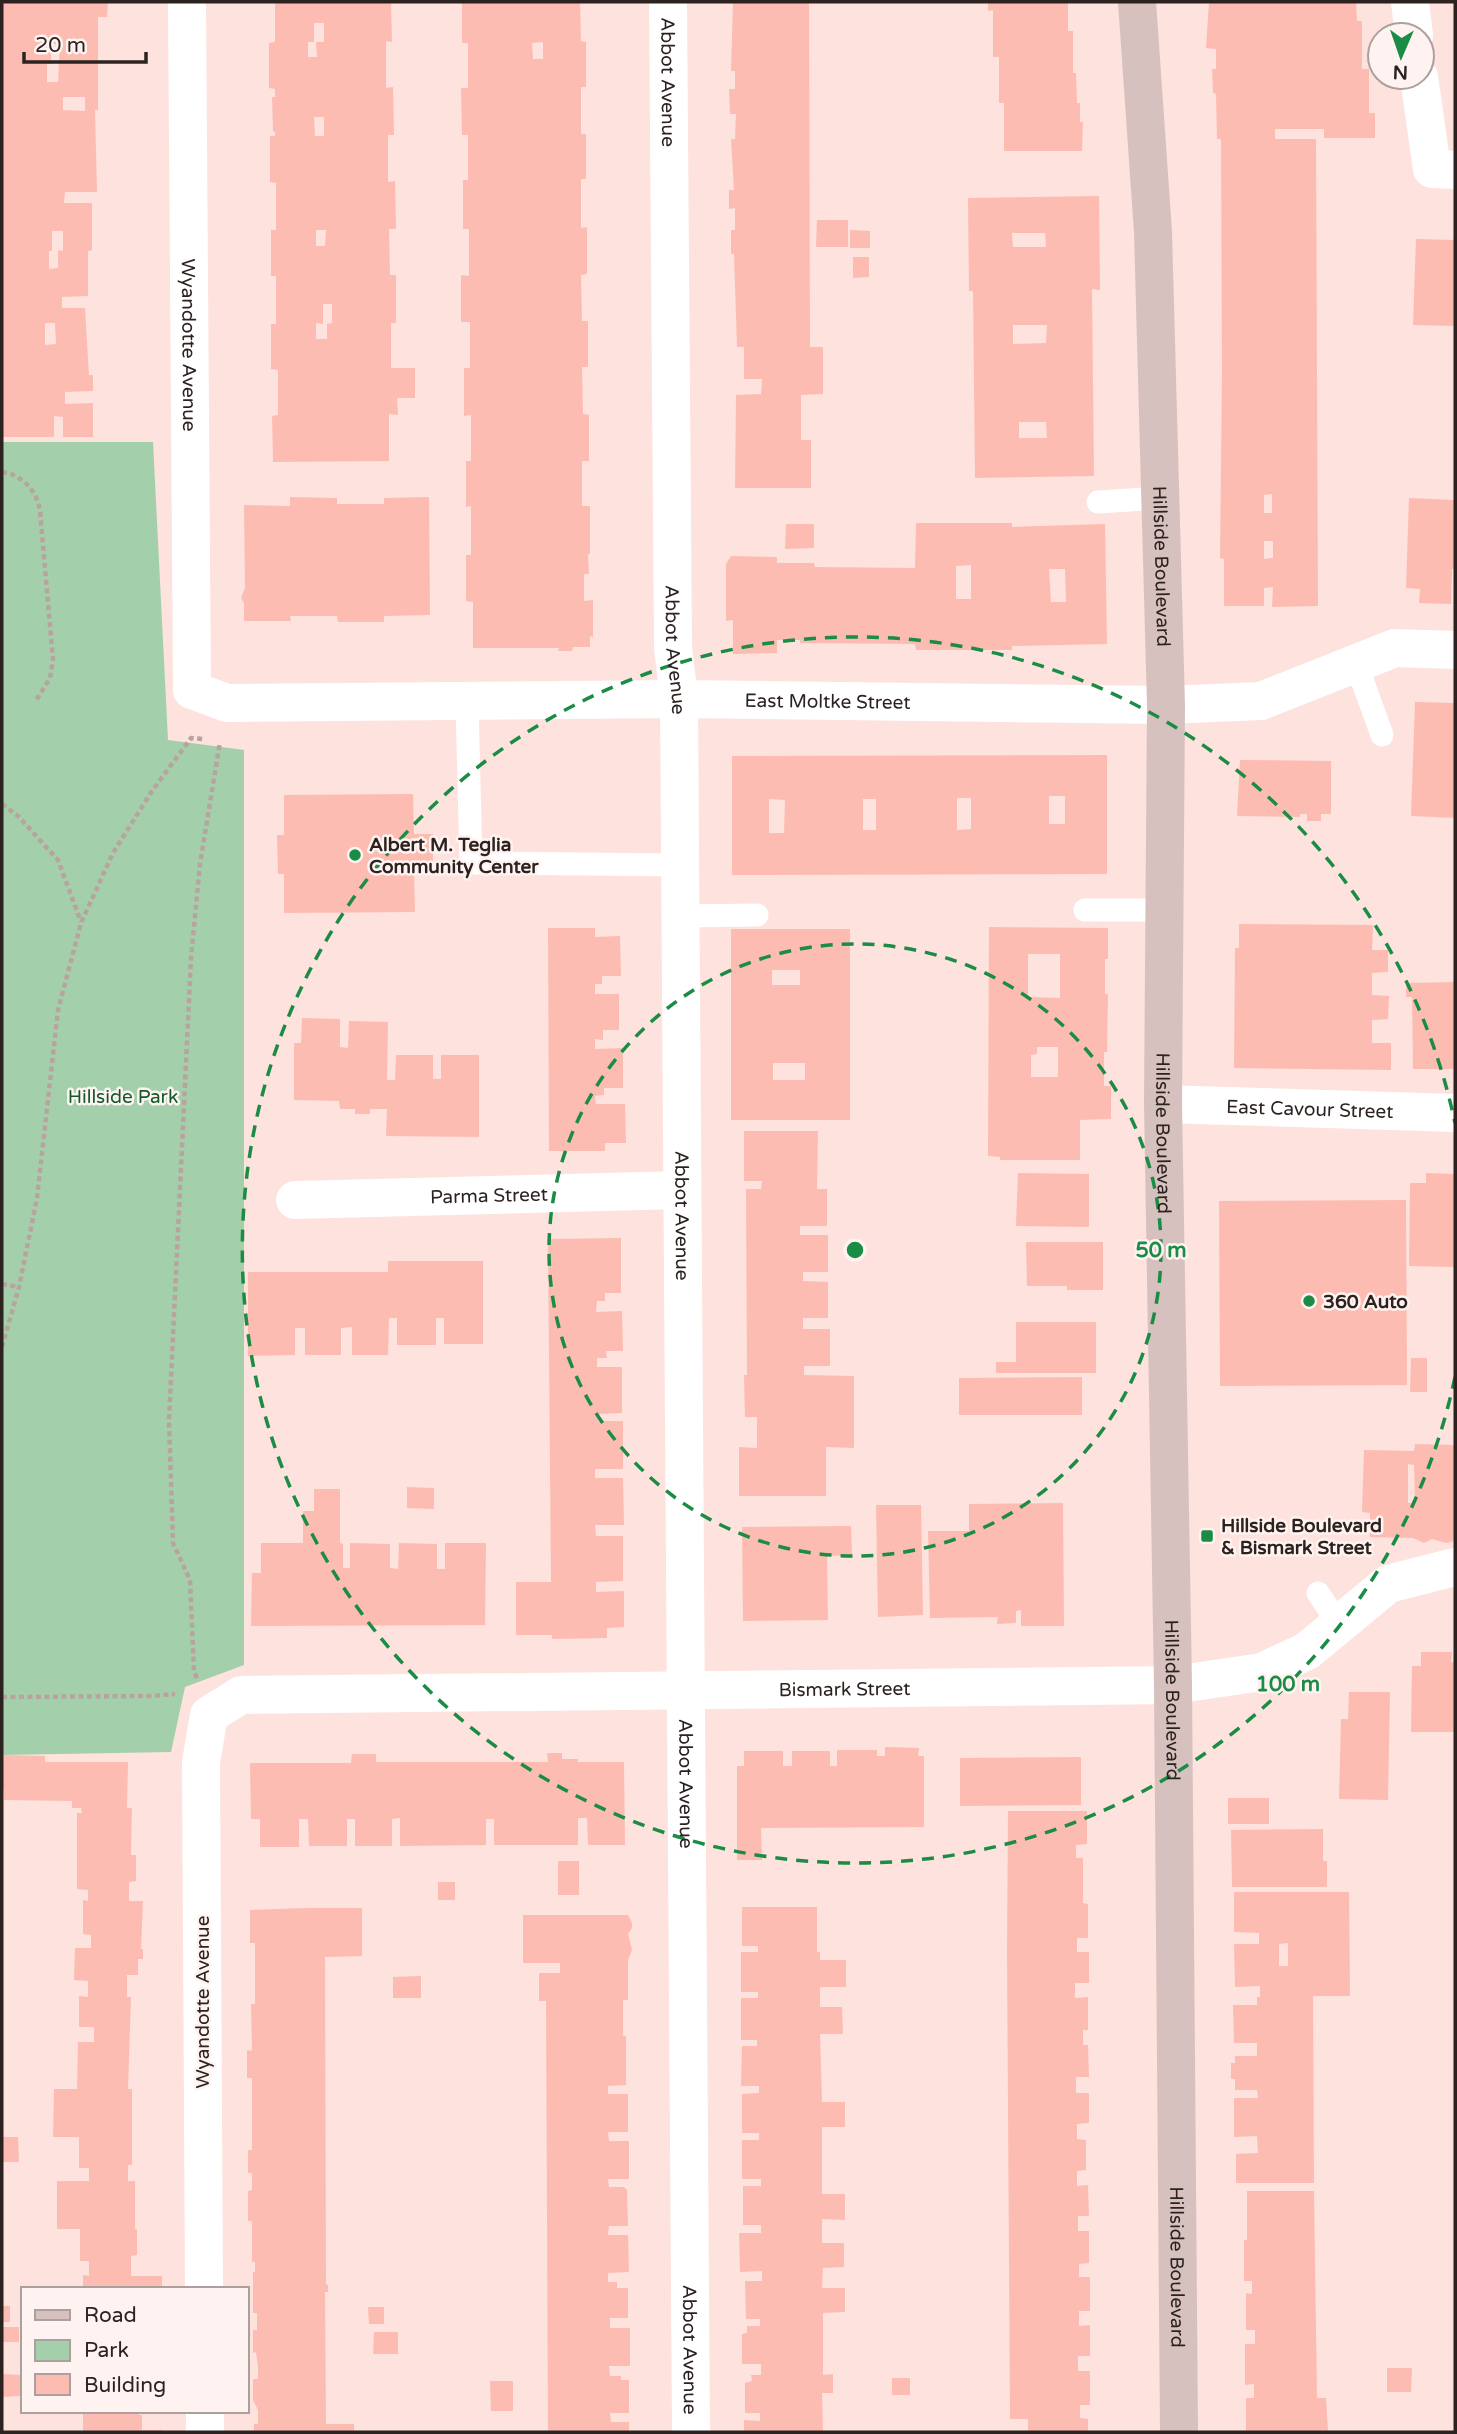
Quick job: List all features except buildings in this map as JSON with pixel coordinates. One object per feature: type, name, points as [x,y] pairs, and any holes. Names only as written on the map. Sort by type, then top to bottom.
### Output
[{"type":"main road","name":"Hillside Boulevard","points":[[1137,2],[1153,232],[1166,705],[1163,1104],[1173,1685],[1179,2432]]},
{"type":"street","name":"Wyandotte Avenue","points":[[187,2],[192,690]]},
{"type":"street","name":"Abbot Avenue","points":[[668,2],[673,648],[679,699],[691,2432]]},
{"type":"street","points":[[1410,2],[1412,21]]},
{"type":"street","points":[[1423,91],[1443,170]]},
{"type":"street","name":"East Moltke Street","points":[[192,690],[227,703],[679,699],[1166,705],[1261,701],[1395,648],[1455,650]]},
{"type":"street","name":"East Cavour Street","points":[[1163,1104],[1455,1113]]},
{"type":"street","name":"Parma Street","points":[[295,1200],[682,1190]]},
{"type":"street","name":"Bismark Street","points":[[213,1712],[241,1695],[1173,1685],[1262,1672],[1307,1651],[1388,1584],[1455,1567]]},
{"type":"street","name":"Wyandotte Avenue","points":[[204,2287],[201,1762],[213,1712]]},
{"type":"street","points":[[205,2413],[205,2432]]},
{"type":"lane","points":[[1098,502],[1161,498]]},
{"type":"lane","points":[[1356,663],[1381,735]]},
{"type":"lane","points":[[467,701],[471,863],[680,865]]},
{"type":"lane","points":[[1085,910],[1165,910]]},
{"type":"lane","points":[[681,916],[757,915]]},
{"type":"lane","points":[[1318,1592],[1339,1624]]},
{"type":"path","points":[[2,472],[13,475],[38,497],[53,660],[50,678],[35,702]]},
{"type":"path","points":[[2,1347],[19,1287],[37,1198],[58,1010],[81,923],[113,853],[152,791],[191,738],[220,741],[200,864],[191,958],[169,1420],[173,1543],[190,1580],[194,1672],[213,1712]]},
{"type":"path","points":[[2,804],[18,816],[58,860],[81,923]]},
{"type":"path","points":[[2,1284],[19,1287]]},
{"type":"path","points":[[187,1679],[194,1672]]},
{"type":"path","points":[[2,1697],[174,1695],[181,1687]]},
{"type":"green space","name":"Hillside Park","points":[[2,442],[153,442],[168,740],[244,750],[244,1665],[185,1687],[171,1752],[2,1755]]},
{"type":"place","name":"Albert M. Teglia Community Center","points":[[355,855]]},
{"type":"place","name":"360 Auto","points":[[1309,1301]]},
{"type":"place","name":"Hillside Boulevard & Bismark Street","points":[[1207,1536]]}]
